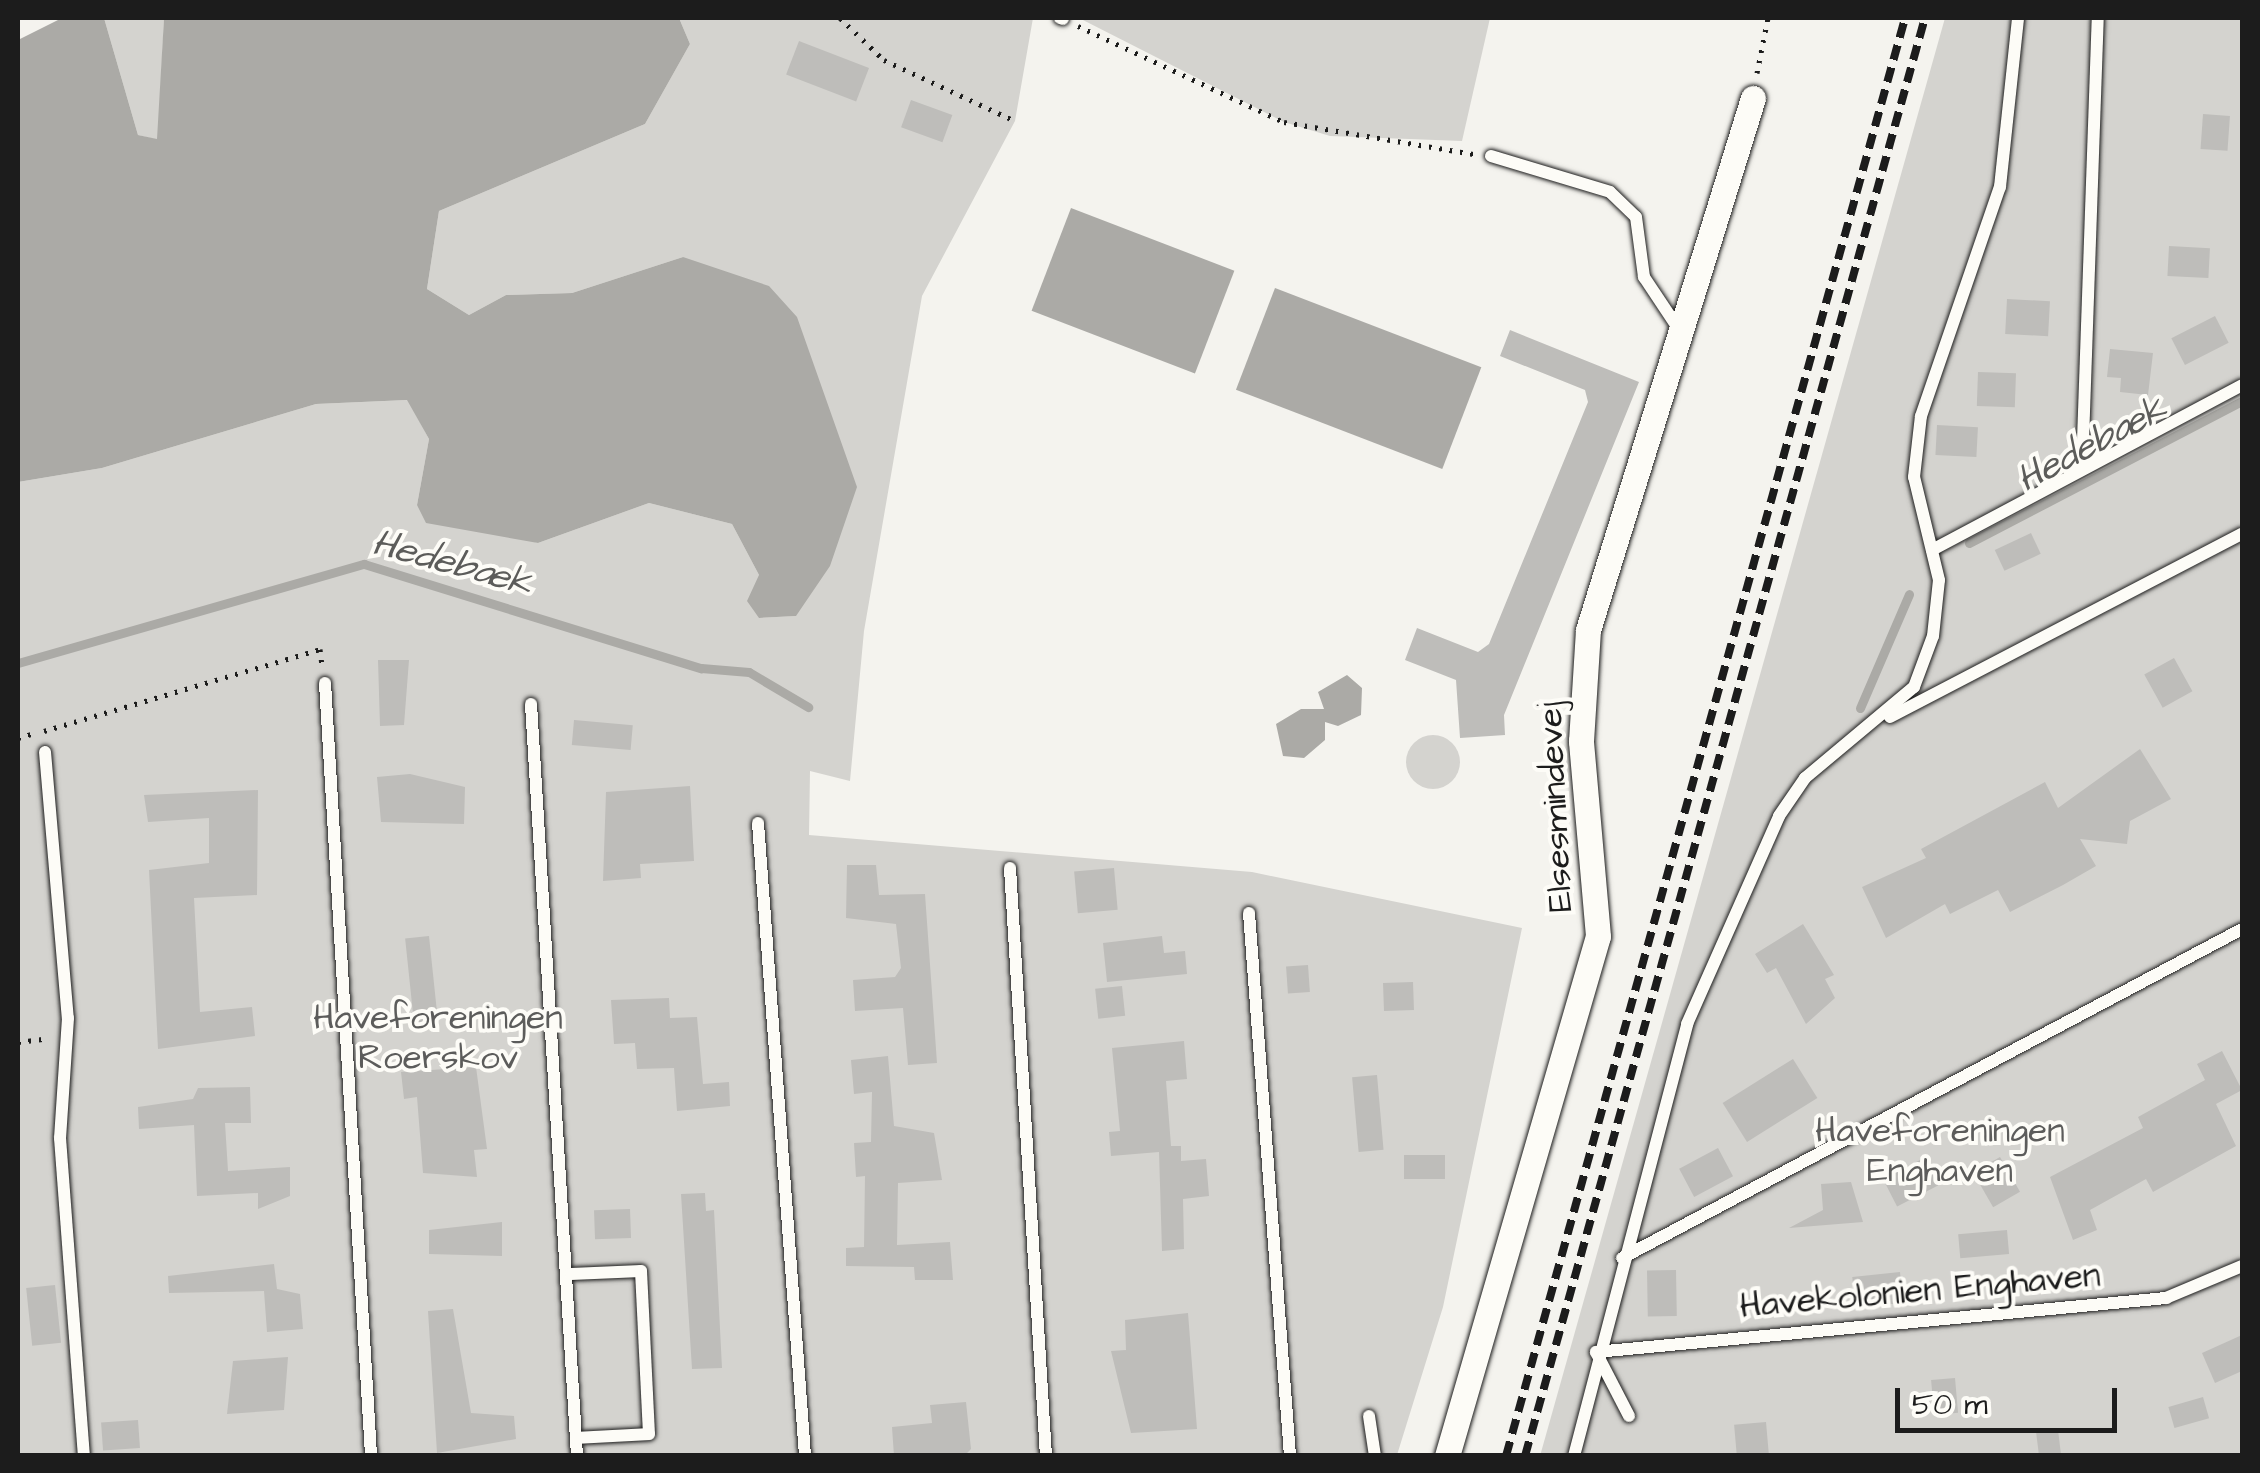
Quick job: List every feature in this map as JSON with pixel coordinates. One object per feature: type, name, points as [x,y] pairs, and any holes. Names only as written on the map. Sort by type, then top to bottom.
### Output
[{"type":"street","name":"Elsesmindevej","points":[[1447,1456],[1598,936],[1581,740],[1588,630],[1753,98]]},
{"type":"lane","points":[[1574,1456],[1596,1352],[1687,1024],[1779,816],[1805,778],[1877,723],[1914,687],[1933,636],[1932,550],[1914,477],[1920,416],[2000,187],[2018,18]]},
{"type":"lane","points":[[2082,469],[2098,18]]},
{"type":"lane","points":[[1491,156],[1610,192],[1636,217],[1644,277],[1680,331]]},
{"type":"lane","points":[[1932,550],[2242,385]]},
{"type":"lane","points":[[1877,723],[2242,534]]},
{"type":"lane","points":[[324,683],[371,1456]]},
{"type":"lane","points":[[531,704],[571,1274],[577,1456]]},
{"type":"lane","points":[[45,752],[66,1038],[61,1158],[84,1456]]},
{"type":"lane","points":[[758,823],[806,1456]]},
{"type":"lane","points":[[1010,868],[1046,1456]]},
{"type":"lane","points":[[1250,913],[1290,1456]]},
{"type":"lane","points":[[1622,1258],[2242,929]]},
{"type":"lane","name":"Havekolonien Enghaven","points":[[1596,1352],[2166,1298],[2242,1266]]},
{"type":"lane","points":[[571,1274],[641,1271],[649,1434],[576,1438]]},
{"type":"lane","points":[[1596,1352],[1628,1416]]},
{"type":"lane","points":[[1369,1416],[1374,1456]]},
{"type":"path","points":[[840,18],[884,60],[1011,119]]},
{"type":"path","points":[[1061,18],[1284,122],[1397,148],[1491,156]]},
{"type":"path","points":[[1753,98],[1768,18]]},
{"type":"path","points":[[18,738],[320,649],[324,683]]},
{"type":"path","points":[[18,1042],[66,1038]]},
{"type":"green space","points":[[104,18],[164,18],[158,140],[138,135]]},
{"type":"green space","name":"Haveforeningen Roerskov","points":[[679,18],[1033,18],[1015,121],[922,296],[864,631],[850,781],[810,771],[809,835],[1252,872],[1522,928],[1443,1307],[1397,1455],[18,1456],[18,482],[102,468],[316,404],[408,400],[429,439],[417,505],[538,543],[649,503],[732,524],[759,575],[759,618],[796,616],[683,257],[572,293],[506,295],[469,315],[427,289],[439,211],[645,124],[690,44]]},
{"type":"green space","points":[[1079,18],[1490,18],[1462,141],[1330,136],[1284,122]]},
{"type":"green space","name":"Haveforeningen Enghaven","points":[[1945,18],[2242,18],[2242,1455],[1540,1456]]},
{"type":"green space","points":[[1433,735],[1452,743],[1460,762],[1452,781],[1433,789],[1414,781],[1406,762],[1414,743]]},
{"type":"shaded area","points":[[62,18],[104,18],[138,135],[157,139],[164,18],[679,18],[690,44],[645,124],[439,211],[427,289],[469,315],[506,295],[572,293],[683,257],[769,286],[797,317],[857,487],[830,566],[796,616],[759,618],[747,601],[759,575],[732,524],[649,503],[538,543],[426,523],[417,505],[429,439],[407,400],[316,404],[102,468],[18,482],[18,40]]},
{"type":"shaded area","points":[[1071,208],[1234,271],[1195,373],[1032,311]]},
{"type":"shaded area","points":[[1275,288],[1481,367],[1442,469],[1236,390]]},
{"type":"shaded area","points":[[1347,675],[1362,688],[1361,715],[1338,726],[1325,722],[1325,740],[1304,758],[1283,756],[1276,724],[1301,709],[1324,709],[1318,692]]},
{"type":"building","points":[[799,41],[869,68],[856,101],[786,75]]},
{"type":"building","points":[[911,100],[952,115],[942,142],[901,127]]},
{"type":"building","points":[[2203,114],[2230,116],[2227,151],[2201,149]]},
{"type":"building","points":[[2169,246],[2210,248],[2208,278],[2167,276]]},
{"type":"building","points":[[2007,299],[2050,301],[2048,336],[2005,334]]},
{"type":"building","points":[[2215,316],[2229,343],[2185,365],[2171,338]]},
{"type":"building","points":[[1510,330],[1639,382],[1504,715],[1505,735],[1460,738],[1456,680],[1405,660],[1417,628],[1478,652],[1489,644],[1588,402],[1585,390],[1500,356]]},
{"type":"building","points":[[2110,349],[2153,353],[2148,395],[2120,392],[2121,378],[2107,377]]},
{"type":"building","points":[[1978,372],[2016,373],[2015,407],[1977,406]]},
{"type":"building","points":[[1937,425],[1978,427],[1976,457],[1935,455]]},
{"type":"building","points":[[2031,533],[2041,554],[2004,571],[1995,550]]},
{"type":"building","points":[[2174,658],[2192,691],[2163,708],[2144,674]]},
{"type":"building","points":[[378,660],[409,660],[404,725],[380,726]]},
{"type":"building","points":[[574,720],[633,725],[631,750],[572,745]]},
{"type":"building","points":[[2140,749],[2171,799],[2130,821],[2127,844],[2080,839],[2096,866],[2063,885],[2010,912],[1998,890],[1950,914],[1945,904],[1886,938],[1862,887],[1926,858],[1921,849],[2045,782],[2058,808]]},
{"type":"building","points":[[410,774],[465,787],[464,824],[381,822],[377,777]]},
{"type":"building","points":[[690,786],[694,861],[640,864],[641,878],[603,881],[606,792]]},
{"type":"building","points":[[258,790],[257,895],[194,898],[200,1012],[252,1007],[255,1036],[158,1049],[149,870],[209,863],[209,818],[148,822],[144,795]]},
{"type":"building","points":[[847,865],[876,865],[879,895],[925,894],[937,1063],[908,1065],[903,1008],[855,1011],[853,980],[895,977],[901,968],[896,924],[846,918]]},
{"type":"building","points":[[1114,868],[1118,910],[1078,913],[1074,871]]},
{"type":"building","points":[[1803,924],[1834,975],[1825,979],[1835,998],[1806,1024],[1776,968],[1767,973],[1755,954]]},
{"type":"building","points":[[429,936],[438,1025],[414,1027],[405,939]]},
{"type":"building","points":[[1162,936],[1164,953],[1185,951],[1187,974],[1107,982],[1103,943]]},
{"type":"building","points":[[1308,965],[1310,992],[1288,993],[1286,967]]},
{"type":"building","points":[[1413,982],[1414,1010],[1384,1011],[1383,983]]},
{"type":"building","points":[[1122,986],[1125,1016],[1098,1019],[1095,989]]},
{"type":"building","points":[[669,998],[670,1018],[697,1017],[703,1084],[729,1082],[730,1106],[677,1111],[674,1068],[637,1069],[635,1043],[614,1044],[611,1000]]},
{"type":"building","points":[[1184,1041],[1187,1079],[1166,1081],[1171,1146],[1181,1146],[1181,1161],[1206,1159],[1209,1196],[1183,1199],[1184,1249],[1162,1251],[1159,1152],[1111,1156],[1109,1132],[1120,1131],[1112,1048]]},
{"type":"building","points":[[2222,1051],[2242,1090],[2216,1104],[2236,1146],[2153,1192],[2146,1179],[2090,1210],[2097,1230],[2073,1240],[2050,1177],[2143,1128],[2138,1117],[2205,1080],[2197,1064]]},
{"type":"building","points":[[888,1056],[894,1126],[934,1133],[942,1180],[898,1183],[897,1245],[950,1242],[953,1280],[915,1280],[914,1267],[846,1266],[846,1248],[864,1247],[865,1176],[856,1177],[854,1143],[871,1142],[872,1092],[854,1094],[851,1060]]},
{"type":"building","points":[[1793,1059],[1817,1098],[1747,1142],[1723,1103]]},
{"type":"building","points":[[476,1067],[487,1149],[474,1150],[477,1177],[423,1173],[417,1097],[404,1099],[401,1072]]},
{"type":"building","points":[[1377,1075],[1384,1150],[1359,1152],[1352,1077]]},
{"type":"building","points":[[250,1087],[251,1123],[225,1123],[228,1171],[290,1167],[290,1196],[258,1209],[258,1193],[197,1196],[194,1125],[139,1129],[138,1107],[193,1099],[198,1088]]},
{"type":"building","points":[[1718,1148],[1733,1176],[1694,1197],[1679,1169]]},
{"type":"building","points":[[1404,1155],[1445,1155],[1445,1179],[1404,1179]]},
{"type":"building","points":[[2000,1157],[2020,1192],[1993,1207],[1973,1172]]},
{"type":"building","points":[[1924,1158],[1938,1186],[1897,1207],[1883,1179]]},
{"type":"building","points":[[1851,1182],[1863,1222],[1789,1228],[1823,1210],[1821,1184]]},
{"type":"building","points":[[705,1193],[706,1211],[714,1210],[722,1368],[692,1369],[681,1194]]},
{"type":"building","points":[[630,1209],[631,1238],[595,1239],[594,1210]]},
{"type":"building","points":[[502,1222],[502,1256],[429,1254],[429,1230]]},
{"type":"building","points":[[2007,1230],[2009,1254],[1960,1258],[1958,1234]]},
{"type":"building","points":[[274,1264],[277,1289],[300,1294],[303,1329],[267,1332],[264,1291],[169,1293],[168,1276]]},
{"type":"building","points":[[1676,1270],[1677,1316],[1648,1316],[1647,1271]]},
{"type":"building","points":[[1900,1272],[1903,1303],[1856,1308],[1852,1277]]},
{"type":"building","points":[[55,1285],[61,1343],[32,1346],[26,1288]]},
{"type":"building","points":[[453,1309],[471,1413],[514,1416],[516,1439],[437,1453],[428,1311]]},
{"type":"building","points":[[1188,1313],[1197,1429],[1131,1433],[1111,1351],[1126,1350],[1125,1320]]},
{"type":"building","points":[[2242,1335],[2242,1371],[2215,1383],[2202,1353]]},
{"type":"building","points":[[288,1357],[284,1410],[227,1414],[233,1361]]},
{"type":"building","points":[[1955,1378],[1958,1413],[1934,1415],[1931,1380]]},
{"type":"building","points":[[2203,1397],[2209,1418],[2174,1428],[2168,1407]]},
{"type":"building","points":[[966,1402],[971,1449],[964,1456],[894,1456],[892,1427],[932,1423],[930,1405]]},
{"type":"building","points":[[138,1420],[140,1448],[103,1451],[101,1423]]},
{"type":"building","points":[[1766,1422],[1769,1456],[1737,1456],[1734,1425]]},
{"type":"building","points":[[2058,1430],[2061,1456],[2039,1456],[2036,1433]]},
{"type":"waterway","name":"Hedebæk","points":[[1969,543],[2242,401]]},
{"type":"waterway","name":"Hedebæk","points":[[18,663],[364,564],[701,668],[749,672],[808,707]]},
{"type":"waterway","name":"Hedebæk","points":[[1860,708],[1909,594]]},
{"type":"railway","points":[[1506,1456],[1905,18]]},
{"type":"railway","points":[[1525,1456],[1925,18]]}]
